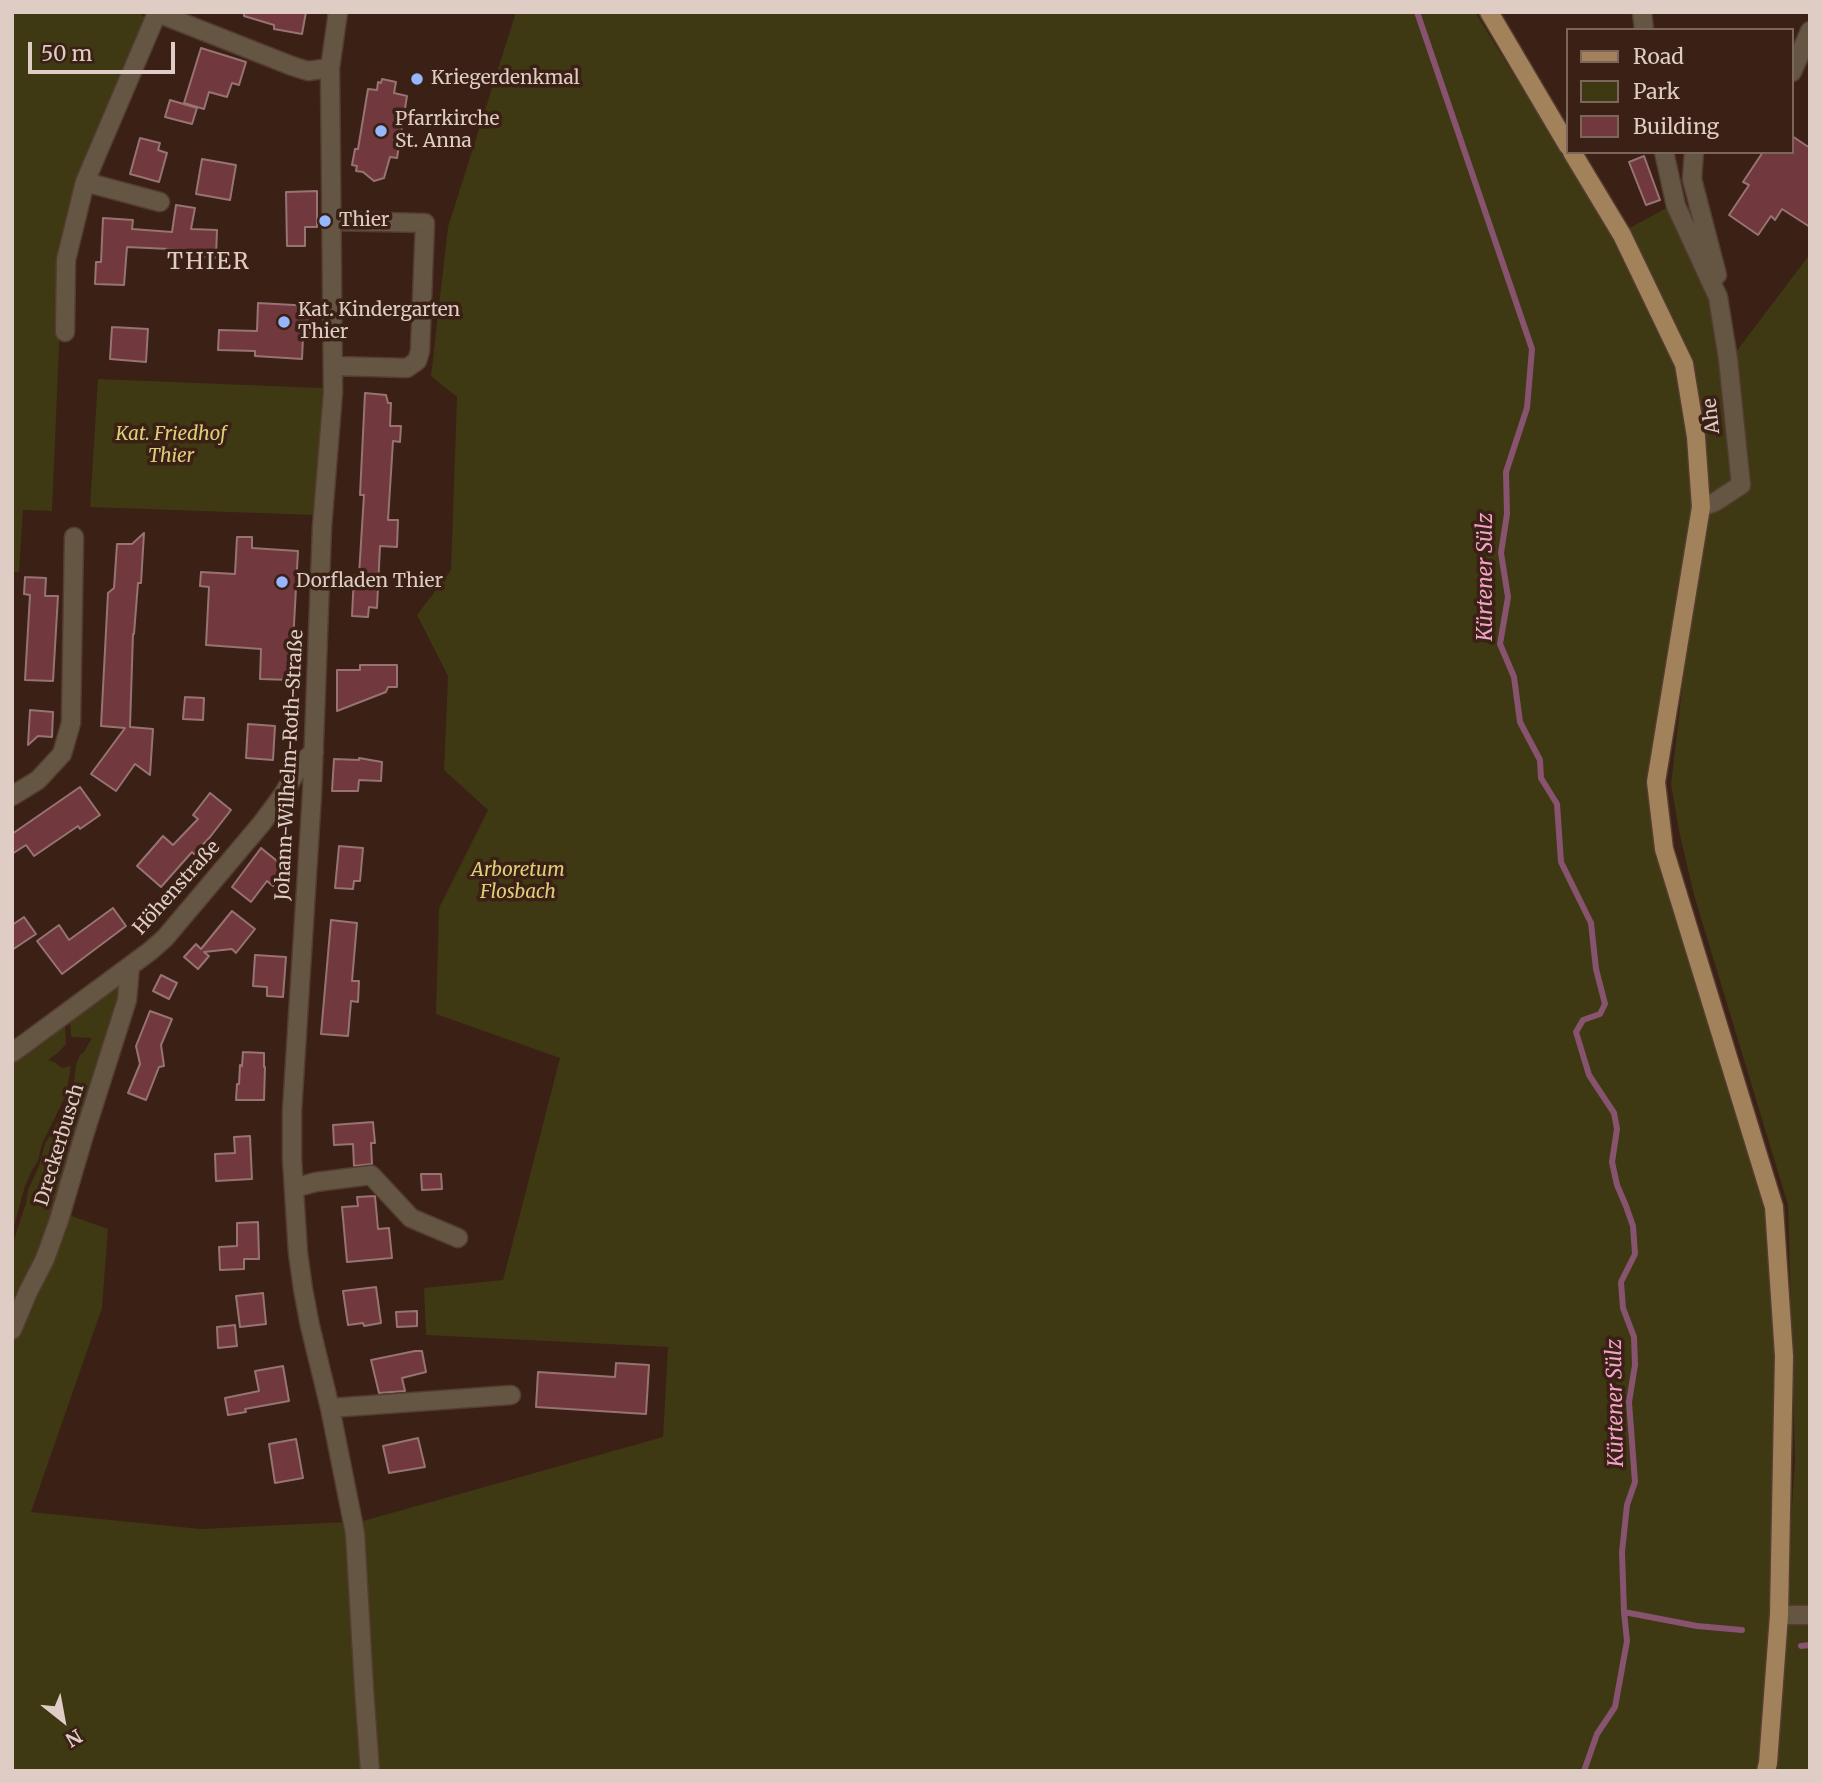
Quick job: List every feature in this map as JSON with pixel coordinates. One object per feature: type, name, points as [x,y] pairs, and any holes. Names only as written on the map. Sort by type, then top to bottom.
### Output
[{"type":"main road","points":[[1489,12],[1566,143]]},
{"type":"main road","points":[[1573,154],[1622,235],[1684,364],[1696,437],[1700,507],[1656,782],[1664,849],[1774,1207],[1784,1356],[1779,1615],[1766,1771]]},
{"type":"street","name":"Johann-Wilhelm-Roth-Straße","points":[[338,12],[330,68],[333,391],[322,527],[314,752],[292,1111],[298,1253],[303,1289],[353,1515],[370,1771]]},
{"type":"street","points":[[65,332],[66,260],[85,182],[156,13],[292,66],[309,71],[330,68]]},
{"type":"street","points":[[1794,67],[1810,30]]},
{"type":"street","name":"Ahe","points":[[1664,154],[1676,206],[1718,297]]},
{"type":"street","name":"Ahe","points":[[1694,154],[1692,178],[1719,284],[1718,297],[1728,359],[1741,485],[1715,502],[1700,507]]},
{"type":"street","points":[[85,182],[160,202]]},
{"type":"street","points":[[331,221],[425,223],[420,351],[417,361],[407,368],[333,366]]},
{"type":"street","points":[[12,796],[38,780],[62,754],[71,723],[74,537]]},
{"type":"street","name":"Höhenstraße","points":[[12,1053],[157,945],[262,823],[302,762],[314,752]]},
{"type":"street","name":"Dreckerbusch","points":[[12,1330],[45,1259],[59,1220],[127,1000],[130,966]]},
{"type":"street","points":[[294,1188],[316,1182],[371,1175],[411,1218],[458,1238]]},
{"type":"street","points":[[330,1408],[511,1395]]},
{"type":"street","points":[[1779,1615],[1810,1615]]},
{"type":"green space","points":[[12,12],[140,12],[145,18],[81,182],[61,261],[52,511],[23,510],[19,572],[12,572]]},
{"type":"green space","name":"Arboretum Flosbach","points":[[516,12],[1475,12],[1616,240],[1680,365],[1697,506],[1651,783],[1767,1207],[1779,1358],[1772,1617],[1758,1771],[378,1771],[363,1521],[663,1437],[668,1347],[426,1335],[424,1288],[503,1280],[560,1058],[436,1014],[439,908],[488,810],[444,770],[448,676],[417,615],[451,570],[457,397],[431,376],[448,227]]},
{"type":"green space","points":[[1672,205],[1713,298],[1738,483],[1704,503],[1687,363],[1624,231]]},
{"type":"green space","points":[[1810,254],[1810,1610],[1785,1611],[1795,1460],[1788,1205],[1694,895],[1671,784],[1703,509],[1741,488],[1732,357]]},
{"type":"green space","name":"Kat. Friedhof Thier","points":[[98,379],[323,388],[314,515],[90,507]]},
{"type":"green space","points":[[116,986],[120,991],[120,1005],[46,1246],[12,1311],[12,1245],[28,1190],[45,1144],[68,1103],[76,1064],[92,1038],[71,1037],[70,1020]]},
{"type":"green space","points":[[65,1024],[66,1044],[48,1060],[62,1068],[71,1066],[66,1095],[25,1186],[12,1234],[12,1063]]},
{"type":"green space","points":[[66,1214],[108,1229],[102,1308],[31,1512],[201,1529],[345,1522],[361,1771],[12,1771],[12,1332]]},
{"type":"green space","points":[[1784,1619],[1810,1619],[1810,1771],[1776,1771]]},
{"type":"building","points":[[244,12],[306,12],[302,34],[274,29],[274,25],[244,16]]},
{"type":"building","points":[[201,48],[246,62],[239,85],[232,83],[227,97],[209,92],[204,109],[184,103]]},
{"type":"building","name":"Pfarrkirche St. Anna","points":[[382,79],[396,82],[394,93],[407,96],[397,158],[390,157],[384,178],[374,181],[363,172],[356,171],[357,166],[352,165],[355,149],[358,149],[368,89],[377,90],[378,82],[381,83]]},
{"type":"building","points":[[170,100],[197,108],[192,124],[165,117]]},
{"type":"building","points":[[1794,137],[1810,148],[1810,227],[1782,209],[1775,220],[1771,216],[1758,235],[1729,215],[1749,185],[1743,182],[1762,154],[1794,154]]},
{"type":"building","points":[[140,138],[160,143],[158,150],[167,153],[159,182],[130,174]]},
{"type":"building","points":[[1644,156],[1660,200],[1646,205],[1629,162]]},
{"type":"building","points":[[202,159],[236,165],[230,200],[196,194]]},
{"type":"building","points":[[317,191],[317,227],[305,227],[305,246],[287,246],[286,192]]},
{"type":"building","points":[[176,205],[195,208],[191,229],[217,230],[216,258],[190,256],[191,250],[127,247],[124,285],[95,284],[96,262],[101,262],[103,218],[133,220],[132,229],[172,232]]},
{"type":"building","name":"Kat. Kindergarten Thier","points":[[258,303],[312,306],[310,339],[303,338],[302,359],[255,356],[255,351],[218,350],[219,330],[257,331]]},
{"type":"building","points":[[112,327],[148,329],[146,362],[110,359]]},
{"type":"building","points":[[365,393],[386,395],[388,403],[391,403],[390,426],[401,426],[400,442],[393,441],[388,520],[398,520],[397,547],[380,546],[377,608],[369,607],[368,617],[352,616],[354,575],[359,575],[364,495],[360,495]]},
{"type":"building","points":[[144,533],[141,583],[138,583],[133,634],[130,727],[153,729],[150,775],[135,764],[116,791],[91,774],[125,728],[101,726],[108,593],[114,588],[117,544],[132,544]]},
{"type":"building","points":[[237,537],[252,537],[252,548],[298,551],[291,680],[260,679],[261,649],[206,645],[209,587],[200,586],[201,572],[235,574]]},
{"type":"building","points":[[25,577],[46,578],[45,596],[58,596],[53,681],[25,680],[30,595],[24,594]]},
{"type":"building","points":[[360,665],[397,665],[397,687],[388,687],[386,692],[337,711],[337,670],[360,670]]},
{"type":"building","points":[[185,697],[204,698],[203,720],[183,719]]},
{"type":"building","points":[[30,710],[53,712],[52,737],[38,736],[28,745]]},
{"type":"building","points":[[248,724],[275,726],[273,760],[246,758]]},
{"type":"building","points":[[359,758],[382,762],[381,781],[359,780],[358,791],[332,791],[334,759]]},
{"type":"building","points":[[80,787],[100,815],[80,829],[78,826],[34,856],[26,845],[12,854],[12,834]]},
{"type":"building","points":[[210,793],[231,810],[210,837],[194,854],[192,852],[161,887],[137,866],[163,836],[173,845],[198,819],[193,815]]},
{"type":"building","points":[[339,846],[363,848],[360,881],[354,881],[353,889],[335,888]]},
{"type":"building","points":[[261,848],[287,869],[273,886],[267,881],[251,902],[232,887]]},
{"type":"building","points":[[113,908],[126,926],[62,974],[37,941],[59,925],[69,940]]},
{"type":"building","points":[[232,911],[255,929],[236,953],[232,949],[204,952],[209,956],[198,969],[184,957],[196,944],[201,949]]},
{"type":"building","points":[[24,917],[36,934],[12,950],[12,925]]},
{"type":"building","points":[[331,920],[357,923],[352,981],[359,981],[358,1002],[351,1001],[348,1036],[321,1034]]},
{"type":"building","points":[[255,955],[286,957],[283,997],[267,996],[267,987],[253,986]]},
{"type":"building","points":[[161,975],[177,983],[169,999],[153,991]]},
{"type":"building","points":[[150,1011],[172,1019],[161,1045],[164,1066],[159,1067],[146,1100],[128,1093],[140,1064],[136,1046]]},
{"type":"building","points":[[243,1052],[264,1053],[264,1100],[236,1100]]},
{"type":"building","points":[[373,1122],[375,1143],[371,1143],[372,1164],[354,1166],[353,1144],[334,1145],[333,1125]]},
{"type":"building","points":[[250,1136],[252,1179],[216,1181],[215,1154],[235,1153],[234,1137]]},
{"type":"building","points":[[421,1174],[441,1174],[442,1189],[422,1190]]},
{"type":"building","points":[[375,1196],[378,1229],[389,1228],[392,1258],[347,1262],[342,1207],[358,1206],[357,1197]]},
{"type":"building","points":[[258,1222],[259,1259],[244,1259],[244,1269],[220,1270],[219,1247],[237,1246],[237,1223]]},
{"type":"building","points":[[376,1287],[381,1323],[348,1325],[343,1291]]},
{"type":"building","points":[[263,1293],[266,1324],[240,1327],[236,1296]]},
{"type":"building","points":[[417,1311],[417,1326],[397,1327],[396,1312]]},
{"type":"building","points":[[235,1325],[237,1346],[218,1348],[217,1327]]},
{"type":"building","points":[[422,1351],[426,1372],[402,1378],[405,1391],[379,1393],[371,1360]]},
{"type":"building","points":[[616,1363],[649,1365],[646,1414],[536,1407],[538,1372],[615,1377]]},
{"type":"building","points":[[283,1366],[289,1401],[228,1415],[225,1398],[259,1391],[255,1371]]},
{"type":"building","points":[[418,1438],[425,1467],[389,1473],[383,1446]]},
{"type":"building","points":[[296,1439],[303,1478],[275,1483],[269,1444]]},
{"type":"waterway","name":"Kürtener Sülz","points":[[1417,12],[1532,349],[1527,408],[1506,472],[1507,514],[1501,553],[1508,597],[1500,644],[1514,677],[1520,722],[1540,760],[1541,778],[1557,804],[1561,862],[1591,923],[1596,969],[1605,1004],[1600,1014],[1583,1020],[1576,1032],[1589,1075],[1614,1113],[1617,1129],[1612,1162],[1617,1185],[1633,1226],[1635,1254],[1621,1282],[1623,1308],[1634,1337],[1635,1365],[1629,1402],[1635,1482],[1627,1505],[1622,1552],[1627,1641],[1615,1707],[1597,1734],[1584,1771]]},
{"type":"waterway","points":[[1624,1612],[1697,1626],[1742,1630]]},
{"type":"waterway","points":[[1801,1646],[1810,1645]]},
{"type":"place","name":"Kriegerdenkmal","points":[[417,79]]},
{"type":"place","name":"Pfarrkirche St. Anna","points":[[381,131]]},
{"type":"place","name":"Thier","points":[[325,221]]},
{"type":"place","name":"Kat. Kindergarten Thier","points":[[284,322]]},
{"type":"place","name":"Dorfladen Thier","points":[[282,582]]},
{"type":"district","name":"THIER","points":[[209,262]]}]
